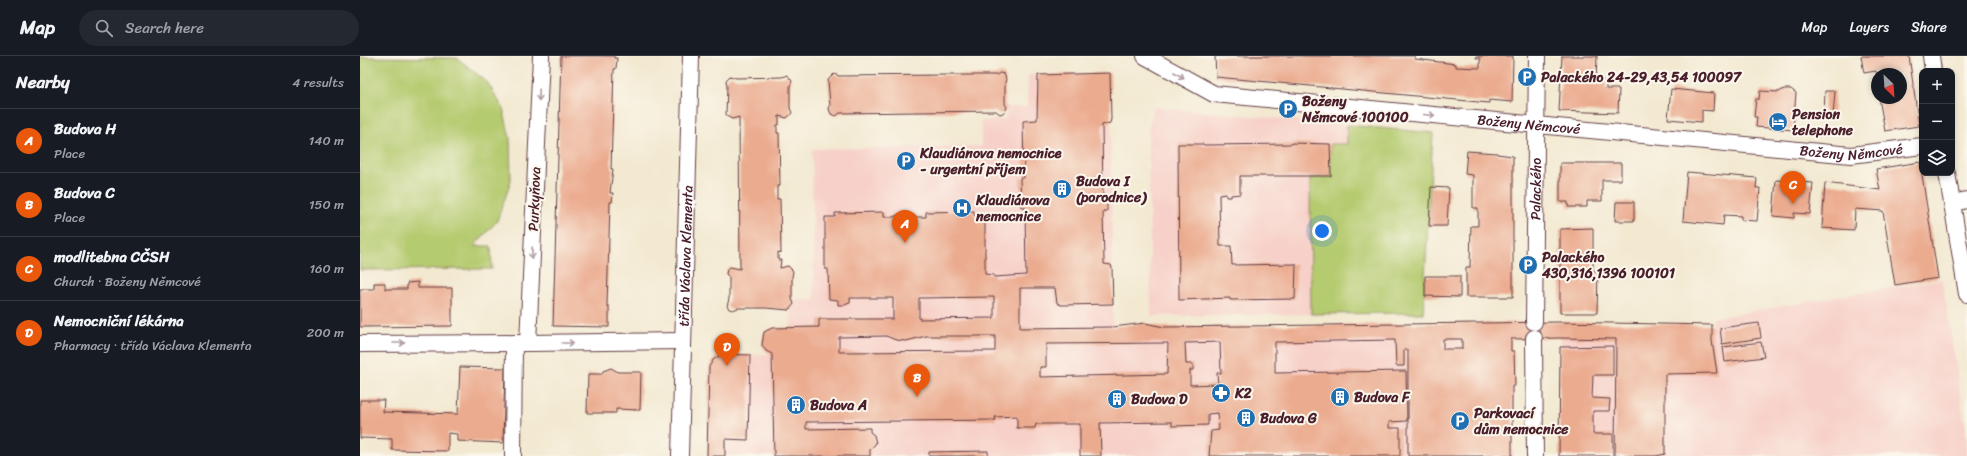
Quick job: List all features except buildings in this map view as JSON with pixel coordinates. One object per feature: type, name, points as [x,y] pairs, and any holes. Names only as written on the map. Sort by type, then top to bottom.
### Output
[{"type":"street","name":"Purkyňova","points":[[513,456],[540,56]]},
{"type":"street","name":"třída Václava Klementa","points":[[680,456],[691,56]]},
{"type":"street","name":"Boženy Němcové","points":[[1145,56],[1214,94],[1851,155],[1919,146]]},
{"type":"street","name":"Palackého","points":[[1534,322],[1537,56]]},
{"type":"street","points":[[1931,56],[1933,68]]},
{"type":"street","points":[[1949,176],[1960,202],[1967,294]]},
{"type":"street","points":[[1534,338],[1535,456]]},
{"type":"street","points":[[360,344],[683,341]]},
{"type":"shaded area","name":"Klaudiánova nemocnice","points":[[1110,73],[1113,327],[1145,323],[1164,327],[1560,322],[1712,325],[1713,318],[1942,279],[1967,437],[1967,456],[1559,456],[1560,338],[1511,339],[1511,351],[1514,351],[1514,456],[725,456],[725,439],[748,440],[750,355],[770,354],[762,345],[762,338],[767,330],[791,328],[790,309],[794,304],[792,299],[814,299],[812,149],[981,146],[981,121],[1005,119],[1007,107],[1027,107],[1028,75]]},
{"type":"shaded area","points":[[1154,107],[1433,133],[1423,313],[1151,316],[1148,131]]},
{"type":"green space","points":[[360,57],[457,58],[487,82],[503,108],[510,138],[511,181],[497,221],[474,246],[491,246],[492,269],[360,270]]},
{"type":"green space","points":[[1347,125],[1433,133],[1423,313],[1311,314],[1310,178],[1331,177],[1330,144],[1347,144]]},
{"type":"place","name":"Palackého 24-29,43,54 100097","points":[[1527,77]]},
{"type":"place","name":"Boženy Němcové 100100","points":[[1288,109]]},
{"type":"place","name":"Pension telephone","points":[[1778,122]]},
{"type":"place","name":"Klaudiánova nemocnice - urgentní příjem","points":[[906,161]]},
{"type":"place","name":"Budova I (porodnice)","points":[[1062,189]]},
{"type":"place","name":"modlitebna CČSH","points":[[1793,204]]},
{"type":"place","name":"Klaudiánova nemocnice","points":[[962,208]]},
{"type":"place","name":"Budova H","points":[[905,243]]},
{"type":"place","name":"Palackého 430,316,1396 100101","points":[[1528,265]]},
{"type":"place","name":"Nemocniční lékárna","points":[[727,366]]},
{"type":"place","name":"K2","points":[[1221,393]]},
{"type":"place","name":"Budova C","points":[[917,397]]},
{"type":"place","name":"Budova F","points":[[1340,397]]},
{"type":"place","name":"Budova D","points":[[1117,399]]},
{"type":"place","name":"Budova A","points":[[796,405]]},
{"type":"place","name":"Budova G","points":[[1246,418]]},
{"type":"place","name":"Parkovací dům nemocnice","points":[[1460,421]]}]
